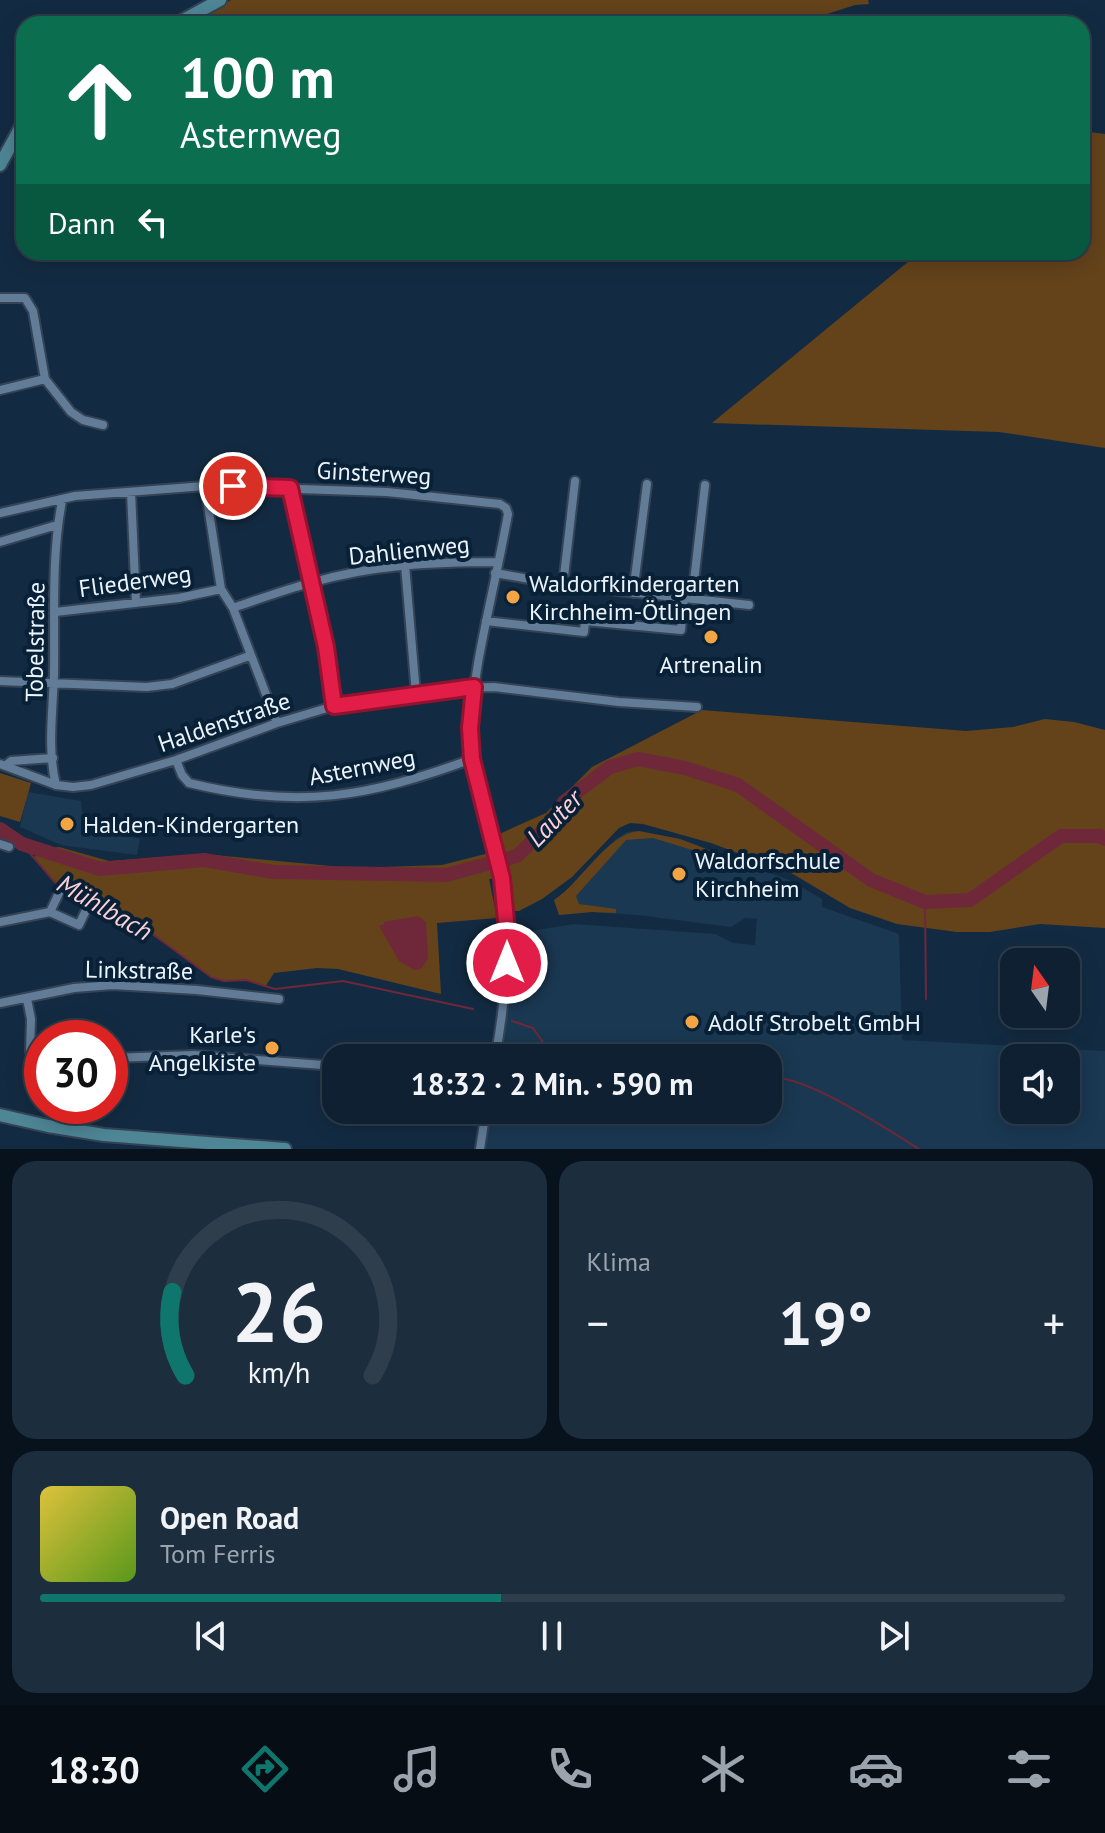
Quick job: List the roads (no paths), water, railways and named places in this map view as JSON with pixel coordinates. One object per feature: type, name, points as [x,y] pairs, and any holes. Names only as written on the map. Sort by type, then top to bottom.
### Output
[{"type":"main road","points":[[191,16],[220,0]]},
{"type":"main road","points":[[0,165],[16,136]]},
{"type":"main road","points":[[0,1115],[149,1144],[285,1149]]},
{"type":"street","points":[[0,298],[25,298],[33,311],[45,379],[71,412],[83,420],[103,425]]},
{"type":"street","points":[[0,390],[45,379]]},
{"type":"street","points":[[563,585],[575,481]]},
{"type":"street","points":[[633,593],[647,484]]},
{"type":"street","points":[[486,621],[584,632],[585,621],[681,630],[705,485]]},
{"type":"street","points":[[205,486],[221,589],[233,608],[277,723]]},
{"type":"street","name":"Ginsterweg","points":[[0,513],[75,496],[205,486],[446,497],[500,504],[506,508],[508,514],[497,562]]},
{"type":"street","points":[[290,488],[326,647],[334,706]]},
{"type":"street","points":[[131,492],[136,603]]},
{"type":"street","name":"Tobelstraße","points":[[56,785],[53,758],[55,612],[57,525],[62,501]]},
{"type":"street","points":[[0,542],[57,525]]},
{"type":"street","points":[[497,562],[474,687],[470,728],[472,759],[502,878],[506,921],[507,963],[497,1044]]},
{"type":"street","name":"Dahlienweg","points":[[233,608],[312,582],[405,565],[497,562]]},
{"type":"street","points":[[405,565],[416,694]]},
{"type":"street","points":[[495,573],[563,585],[749,605]]},
{"type":"street","name":"Fliederweg","points":[[55,612],[179,598],[221,589]]},
{"type":"street","points":[[0,681],[147,687],[172,684],[249,656]]},
{"type":"street","name":"Haldenstraße","points":[[3,764],[56,785],[91,785],[176,760],[334,706],[474,687],[697,707]]},
{"type":"street","name":"Haldenstraße","points":[[3,764],[53,758]]},
{"type":"street","name":"Asternweg","points":[[176,760],[189,783],[264,797],[296,799],[334,796],[397,784],[472,759]]},
{"type":"street","points":[[50,912],[60,891]]},
{"type":"street","points":[[0,922],[50,912],[79,925],[87,908]]},
{"type":"street","name":"Linkstraße","points":[[0,1003],[74,988],[113,985],[279,999]]},
{"type":"street","points":[[27,999],[31,1020]]},
{"type":"street","points":[[128,1057],[194,1055],[322,1065]]},
{"type":"street","points":[[480,1149],[484,1124]]},
{"type":"waterway","name":"Lauter","points":[[0,829],[22,844],[100,869],[204,860],[273,872],[446,875],[517,856],[551,823],[564,802],[610,767],[638,759],[685,768],[738,785],[871,880],[925,902],[970,900],[1061,836],[1100,836],[1105,839]]},
{"type":"waterway","name":"Mühlbach","points":[[22,844],[59,887],[116,916],[132,919],[211,977],[224,981],[246,980],[275,989],[343,981],[473,1009]]},
{"type":"waterway","points":[[925,902],[926,999]]},
{"type":"waterway","name":"Mühlbach","points":[[512,1021],[533,1028],[544,1044]]},
{"type":"waterway","name":"Mühlbach","points":[[782,1079],[822,1093],[919,1149]]},
{"type":"place","name":"Waldorfkindergarten Kirchheim-Ötlingen","points":[[513,597]]},
{"type":"place","name":"Artrenalin","points":[[711,637]]},
{"type":"place","name":"Halden-Kindergarten","points":[[67,824]]},
{"type":"place","name":"Waldorfschule Kirchheim","points":[[679,874]]},
{"type":"place","name":"Adolf Strobelt GmbH","points":[[692,1022]]},
{"type":"place","name":"Karle's Angelkiste","points":[[272,1048]]}]
